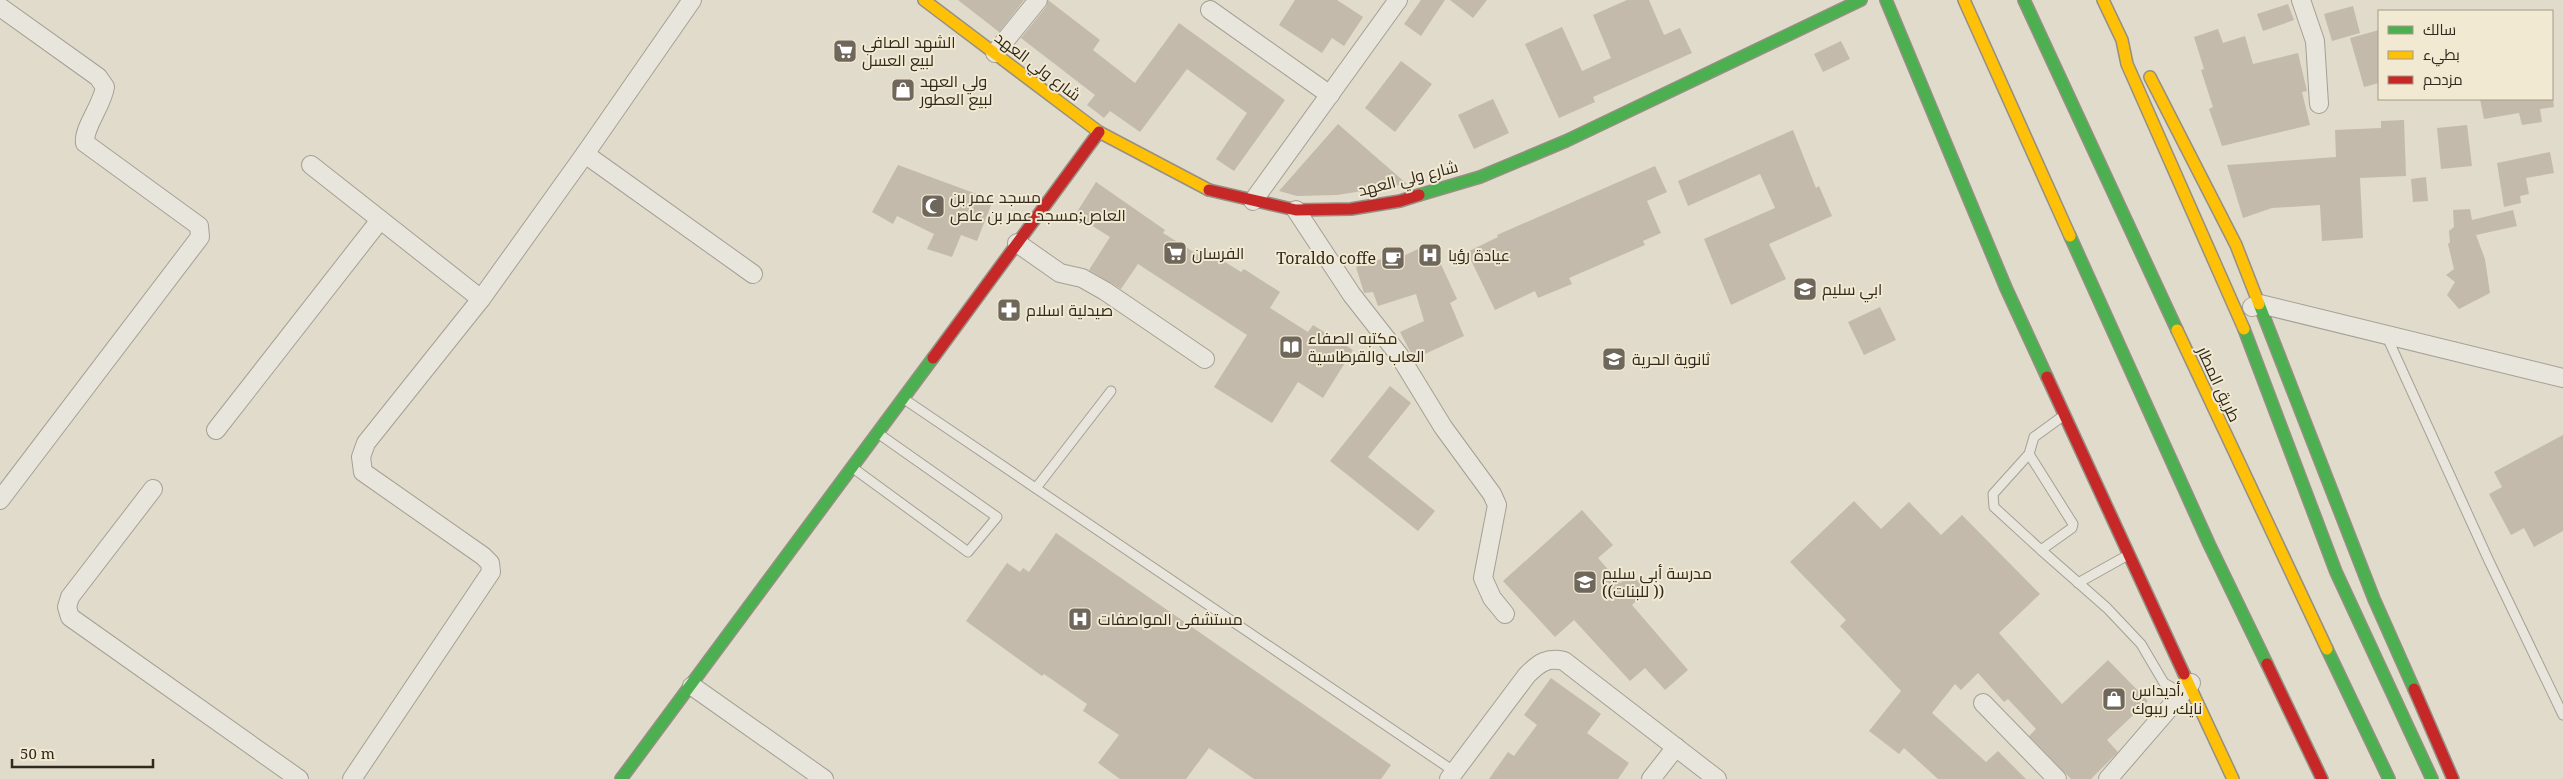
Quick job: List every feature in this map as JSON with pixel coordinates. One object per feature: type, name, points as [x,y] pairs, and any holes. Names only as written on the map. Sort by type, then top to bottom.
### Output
[{"type":"main road","name":"شارع ولي العهد","points":[[924,0],[1099,132],[1211,191],[1296,210],[1351,209],[1400,201],[1480,177],[1566,140],[1861,0]]},
{"type":"main road","points":[[1886,0],[2006,288],[2130,553],[2186,688],[2234,779]]},
{"type":"main road","points":[[1964,0],[2209,544],[2322,779]]},
{"type":"main road","name":"طريق المطار","points":[[2024,0],[2228,441],[2389,779]]},
{"type":"main road","points":[[2103,0],[2122,40],[2127,64],[2237,313],[2336,572],[2432,779]]},
{"type":"main road","points":[[2122,40],[2141,60],[2236,245],[2374,599],[2453,779]]},
{"type":"main road","points":[[621,779],[692,686],[1099,132]]},
{"type":"street","points":[[352,779],[491,572],[490,563],[483,556],[363,472],[361,457],[366,443],[481,299],[692,0]]},
{"type":"street","points":[[995,53],[1038,0]]},
{"type":"street","points":[[1254,201],[1398,0]]},
{"type":"street","points":[[2301,0],[2315,41],[2319,104]]},
{"type":"street","points":[[0,7],[98,77],[105,87],[103,100],[84,136],[85,143],[199,226],[200,232],[200,237],[0,500]]},
{"type":"street","points":[[1210,10],[1330,95]]},
{"type":"street","points":[[585,154],[753,274]]},
{"type":"street","points":[[311,165],[481,299]]},
{"type":"street","points":[[1296,210],[1352,295],[1399,355],[1443,428],[1492,494],[1497,505],[1483,578],[1492,598],[1505,614]]},
{"type":"street","points":[[216,430],[380,220]]},
{"type":"street","points":[[1017,243],[1060,273],[1082,278],[1105,291],[1205,359]]},
{"type":"street","points":[[2237,313],[2260,304],[2387,337],[2563,378]]},
{"type":"street","points":[[153,490],[70,597],[67,607],[70,618],[299,779]]},
{"type":"street","points":[[1452,775],[1527,675],[1540,662],[1555,659],[1564,661],[1717,779]]},
{"type":"street","points":[[692,686],[824,779]]},
{"type":"street","points":[[2108,779],[2186,688]]},
{"type":"street","points":[[1984,703],[2057,779]]},
{"type":"street","points":[[1651,779],[1676,747]]},
{"type":"lane","points":[[2387,337],[2490,562],[2563,715]]},
{"type":"lane","points":[[1036,488],[1111,391]]},
{"type":"lane","points":[[904,398],[1452,775]]},
{"type":"lane","points":[[2065,414],[2034,437],[2029,454],[1996,488],[1992,501],[1994,507],[2107,608],[2141,644],[2164,683],[2186,688]]},
{"type":"lane","points":[[853,467],[968,552],[997,517],[878,433]]},
{"type":"lane","points":[[2029,454],[2073,524],[2072,528],[2041,550]]},
{"type":"lane","points":[[2078,583],[2130,553]]},
{"type":"building","points":[[958,0],[1024,0],[999,32]]},
{"type":"building","points":[[1048,0],[1100,40],[1093,50],[1135,83],[1179,23],[1285,100],[1234,171],[1216,159],[1247,113],[1187,69],[1140,132],[1110,111],[1104,118],[1087,105],[1095,95],[1021,38],[1046,7]]},
{"type":"building","points":[[1295,0],[1337,0],[1363,17],[1344,46],[1332,38],[1322,53],[1279,25]]},
{"type":"building","points":[[1421,0],[1445,0],[1421,36],[1404,24]]},
{"type":"building","points":[[1450,0],[1487,0],[1473,18]]},
{"type":"building","points":[[1627,0],[1649,0],[1664,35],[1680,28],[1692,53],[1593,97],[1595,102],[1559,118],[1525,44],[1562,27],[1582,71],[1611,58],[1593,15]]},
{"type":"building","points":[[2288,4],[2294,20],[2263,31],[2257,14]]},
{"type":"building","points":[[2353,6],[2360,33],[2332,41],[2324,14]]},
{"type":"building","points":[[2218,29],[2223,43],[2245,36],[2253,64],[2298,53],[2307,91],[2302,92],[2310,125],[2222,146],[2209,109],[2213,107],[2201,70],[2204,69],[2194,37]]},
{"type":"building","points":[[2378,30],[2378,83],[2364,87],[2350,38]]},
{"type":"building","points":[[1841,41],[1850,59],[1823,72],[1814,54]]},
{"type":"building","points":[[1401,61],[1432,84],[1395,132],[1365,108]]},
{"type":"building","points":[[1493,99],[1509,133],[1474,149],[1458,115]]},
{"type":"building","points":[[2553,99],[2554,107],[2540,109],[2542,122],[2522,125],[2519,113],[2484,119],[2480,100]]},
{"type":"building","points":[[2404,120],[2406,176],[2360,178],[2363,238],[2322,241],[2320,205],[2272,208],[2243,218],[2227,165],[2336,157],[2335,130],[2381,128],[2381,121]]},
{"type":"building","points":[[1338,124],[1407,184],[1337,195],[1297,196],[1279,191]]},
{"type":"building","points":[[2467,125],[2472,166],[2441,169],[2437,128]]},
{"type":"building","points":[[1793,130],[1816,188],[1819,186],[1832,216],[1769,244],[1786,279],[1731,305],[1704,239],[1775,208],[1760,174],[1688,206],[1678,181]]},
{"type":"building","points":[[2550,152],[2554,173],[2526,178],[2529,194],[2520,196],[2521,203],[2504,207],[2497,163]]},
{"type":"building","name":"مسجد عمر بن العاص;مسجد عمر بن عاص","points":[[898,165],[993,200],[977,241],[961,235],[952,257],[927,249],[934,234],[897,216],[893,224],[872,212]]},
{"type":"building","points":[[1655,166],[1667,192],[1647,201],[1661,233],[1643,241],[1645,245],[1569,278],[1572,284],[1538,298],[1535,291],[1495,310],[1467,252],[1498,237],[1497,235]]},
{"type":"building","points":[[2426,177],[2428,201],[2413,202],[2411,179]]},
{"type":"building","points":[[1096,182],[1165,230],[1163,233],[1202,257],[1206,250],[1241,272],[1244,269],[1280,292],[1270,308],[1308,332],[1313,325],[1353,350],[1323,398],[1298,382],[1272,423],[1214,387],[1247,335],[1138,264],[1121,289],[1089,270],[1110,237],[1075,215]]},
{"type":"building","points":[[2470,209],[2472,220],[2513,210],[2517,226],[2476,235],[2485,259],[2490,293],[2459,309],[2447,295],[2455,282],[2446,275],[2454,269],[2448,244],[2450,242],[2449,231],[2454,227],[2453,210]]},
{"type":"building","points":[[1431,243],[1457,299],[1450,303],[1464,336],[1414,359],[1400,332],[1424,321],[1416,294],[1378,306],[1373,292],[1364,293],[1356,267],[1400,253],[1401,257]]},
{"type":"building","points":[[1880,307],[1896,340],[1864,355],[1848,322]]},
{"type":"building","points":[[1390,386],[1411,403],[1368,457],[1435,511],[1418,531],[1330,461]]},
{"type":"building","points":[[2563,435],[2563,531],[2534,547],[2524,528],[2511,535],[2489,494],[2502,487],[2494,472]]},
{"type":"building","points":[[1854,501],[1881,529],[1909,502],[1941,535],[1962,515],[2040,594],[1999,633],[2062,704],[2108,660],[2148,701],[2107,740],[2118,752],[2091,779],[2071,779],[2029,736],[2036,729],[2008,699],[2004,702],[1978,673],[1961,690],[1955,684],[1932,713],[1986,762],[1998,751],[2026,779],[1938,779],[1904,748],[1899,754],[1869,731],[1901,691],[1840,626],[1846,620],[1790,562]]},
{"type":"building","name":"مدرسة أبي سليم ((للبنات ))","points":[[1582,510],[1613,545],[1598,558],[1620,583],[1631,573],[1647,591],[1632,605],[1688,670],[1665,690],[1645,668],[1630,681],[1574,620],[1555,637],[1503,581]]},
{"type":"building","points":[[1056,533],[1391,765],[1381,779],[1254,779],[1209,748],[1186,779],[1120,779],[1098,763],[1119,735],[1083,711],[1087,704],[1044,674],[1042,676],[966,621],[1007,563],[1020,572],[1023,568],[1029,572]]},
{"type":"building","points":[[1551,678],[1601,714],[1587,733],[1629,763],[1618,779],[1489,779],[1508,752],[1514,756],[1537,725],[1524,715]]},
{"type":"traffic: fast","points":[[1419,195],[1480,177],[1566,141],[1861,0]]},
{"type":"traffic: fast","points":[[1886,0],[2006,288],[2047,377]]},
{"type":"traffic: fast","points":[[2024,0],[2177,330]]},
{"type":"traffic: fast","points":[[2070,236],[2209,544],[2267,664]]},
{"type":"traffic: fast","points":[[2259,304],[2374,599],[2414,689]]},
{"type":"traffic: fast","points":[[2244,329],[2336,572],[2432,779]]},
{"type":"traffic: fast","points":[[621,779],[933,358]]},
{"type":"traffic: fast","points":[[2327,649],[2389,779]]},
{"type":"traffic: slow","points":[[924,0],[1099,132],[1209,190]]},
{"type":"traffic: slow","points":[[1964,0],[2070,236]]},
{"type":"traffic: slow","points":[[2103,0],[2122,40],[2127,64],[2244,329]]},
{"type":"traffic: slow","points":[[2150,77],[2236,245],[2259,304]]},
{"type":"traffic: slow","points":[[2177,330],[2327,649]]},
{"type":"traffic: slow","points":[[2184,674],[2233,779]]},
{"type":"traffic: jam","points":[[933,358],[1099,132]]},
{"type":"traffic: jam","points":[[1209,190],[1296,210],[1351,209],[1400,201],[1419,195]]},
{"type":"traffic: jam","points":[[2047,377],[2184,674]]},
{"type":"traffic: jam","points":[[2267,664],[2322,779]]},
{"type":"traffic: jam","points":[[2414,689],[2453,779]]},
{"type":"place","name":"الشهد الصافي لبيع العسل","points":[[845,51]]},
{"type":"place","name":"ولي العهد لبيع العطور","points":[[903,90]]},
{"type":"place","name":"مسجد عمر بن العاص;مسجد عمر بن عاص","points":[[933,206]]},
{"type":"place","name":"الفرسان","points":[[1175,253]]},
{"type":"place","name":"عيادة رؤيا","points":[[1430,255]]},
{"type":"place","name":"Toraldo coffe","points":[[1393,258]]},
{"type":"place","name":"ابي سليم","points":[[1805,289]]},
{"type":"place","name":"صيدلية اسلام","points":[[1009,310]]},
{"type":"place","name":"مكتبه الصفاء العاب والقرطاسية","points":[[1291,347]]},
{"type":"place","name":"ثانوية الحرية","points":[[1614,359]]},
{"type":"place","name":"مدرسة أبي سليم ((للبنات ))","points":[[1585,582]]},
{"type":"place","name":"مستشفى المواصفات","points":[[1080,619]]},
{"type":"place","name":"أديداس، نايك، ريبوك","points":[[2114,699]]}]
